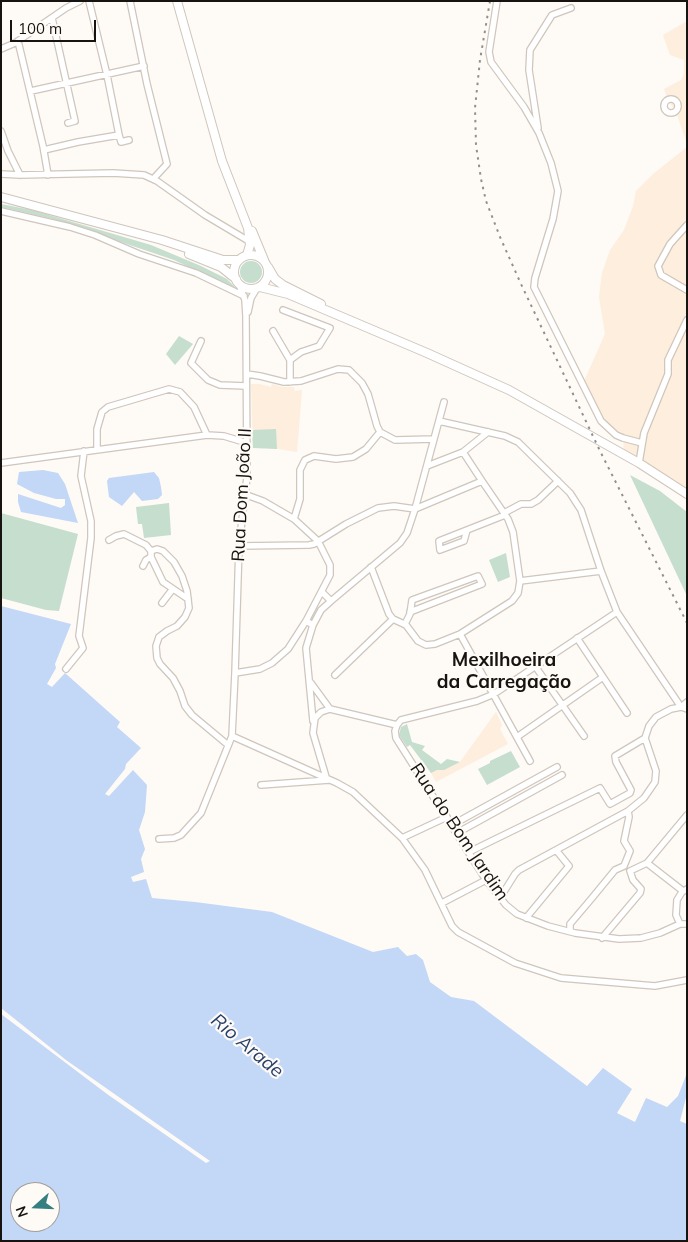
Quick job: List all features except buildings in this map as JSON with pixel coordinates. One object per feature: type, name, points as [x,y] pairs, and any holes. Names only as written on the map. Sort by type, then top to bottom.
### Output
[{"type":"main road","points":[[177,1],[222,161],[253,243],[275,279],[365,326]]},
{"type":"main road","points":[[1,197],[162,240],[223,260],[238,260],[247,255],[257,255],[266,264],[267,278],[258,287]]},
{"type":"main road","points":[[240,207],[249,224],[253,243],[247,255]]},
{"type":"main road","points":[[119,229],[221,267],[249,289],[258,287],[288,294],[509,390],[639,463],[687,494]]},
{"type":"main road","points":[[238,260],[234,269],[238,282]]},
{"type":"street","points":[[1,49],[18,41],[80,1]]},
{"type":"street","points":[[89,1],[121,142],[129,140]]},
{"type":"street","points":[[130,1],[167,164],[156,179]]},
{"type":"street","points":[[497,1],[489,52],[490,62],[524,107],[539,133],[551,163],[558,190],[554,219],[535,278],[534,287],[601,421],[616,435],[642,443]]},
{"type":"street","points":[[539,133],[529,70],[530,50],[552,15],[571,8]]},
{"type":"street","points":[[52,18],[75,121],[68,123]]},
{"type":"street","points":[[18,41],[31,91],[48,175]]},
{"type":"street","points":[[31,91],[144,66]]},
{"type":"street","points":[[678,107],[687,108]]},
{"type":"street","points":[[1,131],[20,176]]},
{"type":"street","points":[[44,150],[119,135]]},
{"type":"street","points":[[1,174],[20,176],[144,175],[156,179],[191,206],[253,243]]},
{"type":"street","points":[[1,211],[70,227],[95,235],[139,254],[196,273],[244,296]]},
{"type":"street","points":[[687,225],[670,244],[658,266],[661,275],[687,290]]},
{"type":"street","name":"Rua Dom João II","points":[[232,736],[236,673],[238,546],[247,477],[246,316],[244,296],[238,282]]},
{"type":"street","points":[[246,316],[251,298],[258,287]]},
{"type":"street","points":[[283,310],[330,328],[319,346],[301,352],[290,360]]},
{"type":"street","points":[[639,463],[644,433],[668,374],[668,360],[687,320]]},
{"type":"street","points":[[273,331],[290,360],[290,382]]},
{"type":"street","points":[[201,341],[191,362],[208,380],[220,384],[246,386]]},
{"type":"street","points":[[247,374],[290,382],[301,381],[338,369],[350,370],[362,383],[368,394],[380,432],[396,440],[434,439]]},
{"type":"street","points":[[97,450],[98,429],[102,412],[108,407],[169,389],[180,392],[194,406],[207,435]]},
{"type":"street","points":[[329,779],[313,734],[311,683],[306,648],[313,625],[322,610],[331,601],[400,542],[407,532],[416,509],[444,402]]},
{"type":"street","points":[[439,421],[505,436],[518,442],[570,494],[581,510],[617,612],[684,708]]},
{"type":"street","points":[[294,519],[300,499],[300,470],[305,460],[314,456],[336,459],[353,457],[366,449],[380,432]]},
{"type":"street","points":[[427,466],[463,452],[488,432]]},
{"type":"street","points":[[1,463],[207,435],[224,436],[247,443]]},
{"type":"street","points":[[66,669],[83,648],[79,636],[91,538],[91,521],[81,476],[84,451]]},
{"type":"street","points":[[372,567],[386,608],[393,619],[405,624],[418,641],[426,645],[435,644],[460,634],[512,601],[518,593],[520,581],[513,532],[505,514],[463,452]]},
{"type":"street","points":[[238,546],[310,545],[378,508],[394,506],[416,509],[482,480]]},
{"type":"street","points":[[467,530],[464,541],[440,550],[440,541],[505,514],[521,504],[532,504],[558,481]]},
{"type":"street","points":[[236,673],[260,669],[272,664],[288,649],[330,579],[330,568],[318,541],[294,519],[263,501],[244,494]]},
{"type":"street","points":[[110,540],[124,534],[146,545],[163,582],[172,590],[188,599]]},
{"type":"street","points":[[140,551],[150,552],[157,549],[163,551],[174,562],[182,576],[187,592],[189,608],[185,617],[159,638],[156,646],[156,658],[173,678],[185,706],[192,715],[228,745]]},
{"type":"street","points":[[143,566],[150,552]]},
{"type":"street","points":[[520,581],[601,571]]},
{"type":"street","points":[[153,580],[159,575]]},
{"type":"street","points":[[405,624],[412,600],[478,576],[482,584],[410,612]]},
{"type":"street","points":[[162,603],[172,590]]},
{"type":"street","points":[[322,592],[331,601]]},
{"type":"street","points":[[313,725],[315,718],[321,712],[330,708],[397,724],[401,720],[477,701],[494,694],[617,612]]},
{"type":"street","points":[[335,675],[393,619]]},
{"type":"street","points":[[306,621],[313,625]]},
{"type":"street","points":[[460,634],[530,761]]},
{"type":"street","points":[[577,638],[627,712]]},
{"type":"street","points":[[535,666],[584,736]]},
{"type":"street","points":[[517,737],[603,678]]},
{"type":"street","points":[[311,683],[330,708]]},
{"type":"street","points":[[684,708],[687,702]]},
{"type":"street","points":[[500,898],[519,870],[628,811],[644,798],[655,782],[656,771],[646,738],[649,726],[656,717],[671,709],[684,708]]},
{"type":"street","name":"Rua do Bom Jardim","points":[[397,724],[396,738],[486,880],[500,898],[517,914],[548,926],[602,938],[641,938],[680,924],[687,924]]},
{"type":"street","points":[[159,839],[174,838],[181,835],[200,813],[232,736],[329,779],[353,792],[402,838],[425,870],[452,926],[458,932],[515,963],[561,978],[655,986],[687,980]]},
{"type":"street","points":[[469,852],[600,788],[610,804],[630,793],[631,790],[616,762],[615,756],[646,738]]},
{"type":"street","points":[[452,825],[557,767]]},
{"type":"street","points":[[457,833],[562,775]]},
{"type":"street","points":[[261,785],[329,779]]},
{"type":"street","points":[[567,930],[615,870],[624,866],[630,851],[624,841],[629,817],[628,811]]},
{"type":"street","points":[[630,871],[647,863],[687,815]]},
{"type":"street","points":[[402,838],[447,816]]},
{"type":"street","points":[[526,918],[568,866],[556,850]]},
{"type":"street","points":[[647,863],[685,890],[677,900],[676,915],[670,928]]},
{"type":"street","points":[[602,938],[640,893],[641,889],[633,880],[630,871],[624,866]]},
{"type":"street","points":[[442,903],[486,880]]},
{"type":"street","points":[[676,915],[680,924]]},
{"type":"shaded area","points":[[687,21],[687,144],[676,112],[668,100],[664,89],[681,80],[684,74],[684,60],[670,55],[663,35]]},
{"type":"shaded area","points":[[687,147],[687,494],[624,454],[623,438],[608,428],[580,381],[585,379],[605,334],[599,297],[602,273],[610,250],[624,230],[633,206],[636,191],[653,174]]},
{"type":"shaded area","points":[[251,384],[271,387],[272,384],[294,387],[295,391],[302,390],[297,452],[272,448],[253,448]]},
{"type":"shaded area","points":[[496,712],[502,725],[500,729],[508,744],[436,782],[431,773],[437,770],[444,770],[460,762]]},
{"type":"green space","points":[[1,204],[32,210],[151,245],[227,279],[238,290],[174,260],[53,219],[1,207]]},
{"type":"green space","points":[[251,261],[259,264],[262,272],[259,280],[251,283],[243,280],[240,272],[243,264]]},
{"type":"green space","points":[[179,336],[193,344],[175,365],[166,354]]},
{"type":"green space","points":[[276,429],[277,449],[253,448],[252,430]]},
{"type":"green space","points":[[630,475],[660,491],[687,512],[687,596]]},
{"type":"green space","points":[[169,503],[171,535],[144,538],[142,524],[138,524],[136,507]]},
{"type":"green space","points":[[1,513],[78,534],[59,611],[46,610],[1,598]]},
{"type":"green space","points":[[506,553],[510,577],[498,582],[489,560]]},
{"type":"green space","points":[[407,724],[412,742],[425,746],[422,750],[441,764],[447,759],[460,762],[444,770],[437,770],[431,773],[410,745],[407,747],[399,735],[401,727]]},
{"type":"green space","points":[[511,751],[520,767],[487,785],[478,769]]},
{"type":"water","points":[[43,470],[58,473],[65,484],[78,523],[21,512],[18,494],[61,508],[65,505],[65,499],[56,499],[34,493],[17,484],[19,472]]},
{"type":"water","points":[[154,472],[159,478],[161,487],[162,495],[158,499],[142,501],[134,492],[122,506],[109,497],[107,481],[109,478]]},
{"type":"water","name":"Rio Arade","points":[[1,606],[71,624],[55,664],[56,668],[47,684],[52,687],[65,673],[120,722],[117,727],[141,748],[126,764],[125,769],[105,794],[109,796],[133,770],[147,785],[145,812],[139,830],[145,849],[141,859],[144,872],[131,877],[133,882],[146,879],[152,898],[272,912],[373,952],[398,947],[407,956],[416,954],[423,960],[430,982],[451,997],[474,1001],[587,1086],[603,1068],[632,1089],[617,1113],[635,1122],[646,1098],[667,1107],[678,1096],[687,1073],[687,1094],[680,1121],[687,1124],[687,1241],[1,1241],[1,1014],[107,1094],[206,1163],[210,1161],[66,1060],[1,1008]]},
{"type":"railway","points":[[490,1],[480,60],[475,108],[476,145],[486,201],[521,284],[600,451],[687,623]]},
{"type":"district","name":"Mexilhoeira da Carregação","points":[[504,671]]}]
